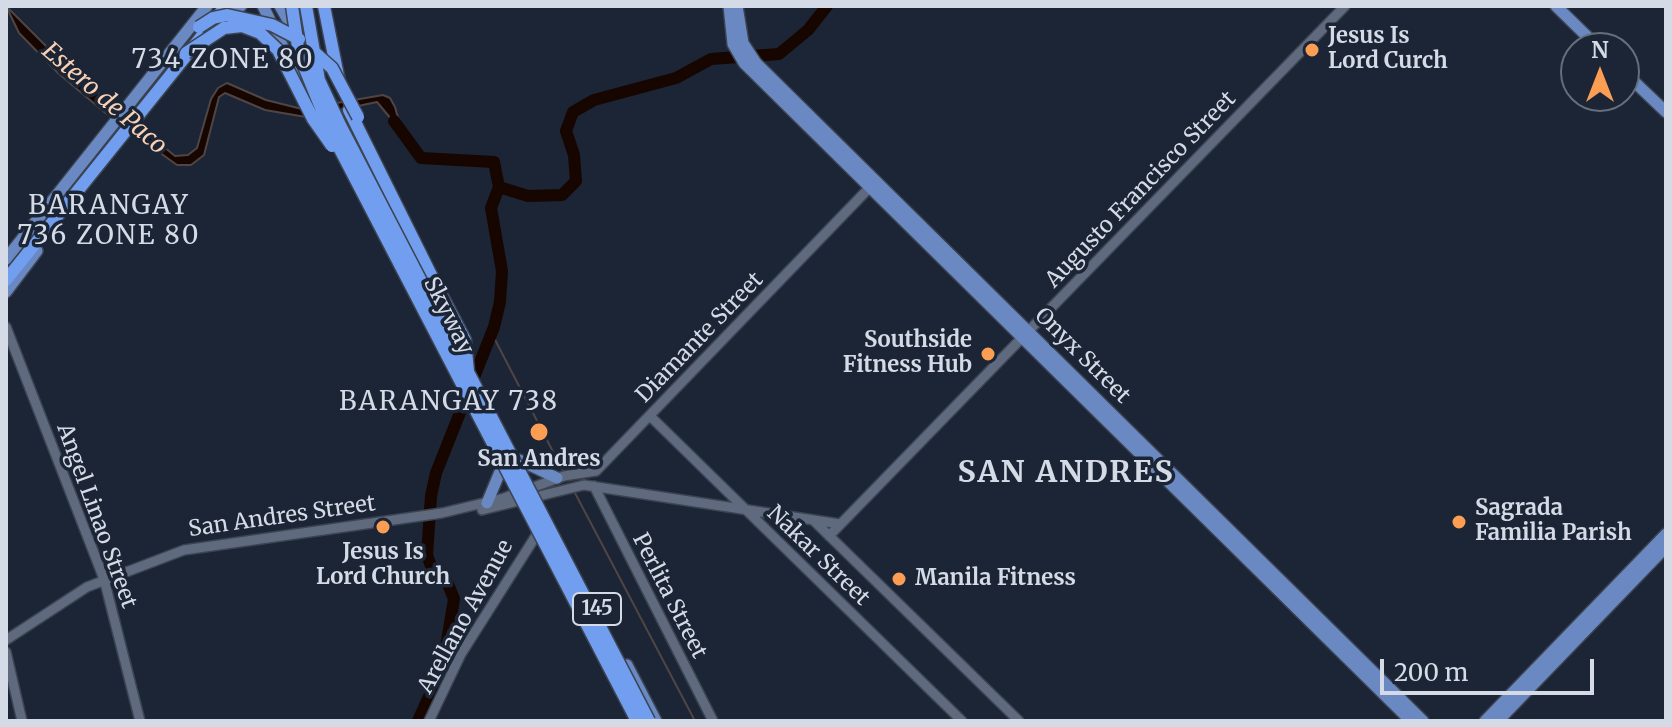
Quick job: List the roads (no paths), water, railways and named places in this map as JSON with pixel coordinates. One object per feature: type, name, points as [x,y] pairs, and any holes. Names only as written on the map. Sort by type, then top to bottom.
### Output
[{"type":"highway","name":"Skyway","points":[[306,6],[319,80],[467,378],[649,721]]},
{"type":"highway","points":[[324,6],[344,99],[465,340],[467,378]]},
{"type":"highway","name":"Skyway","points":[[284,7],[308,82],[345,159],[636,721]]},
{"type":"highway","points":[[6,280],[186,53],[227,8]]},
{"type":"highway","points":[[6,269],[199,27],[213,18],[227,15],[272,25],[298,39],[332,68],[400,201],[413,240]]},
{"type":"highway","points":[[186,53],[224,28],[242,26],[260,33],[278,50],[313,119],[345,159]]},
{"type":"main road","points":[[6,259],[207,6]]},
{"type":"main road","points":[[6,292],[227,8],[241,6]]},
{"type":"main road","points":[[251,6],[264,9],[311,103]]},
{"type":"main road","points":[[729,6],[746,59]]},
{"type":"main road","name":"Onyx Street","points":[[737,6],[746,59],[1232,539],[1411,721]]},
{"type":"main road","points":[[1556,6],[1583,32]]},
{"type":"main road","points":[[284,7],[292,28],[329,93]]},
{"type":"main road","points":[[278,35],[292,28]]},
{"type":"main road","points":[[1640,87],[1666,112]]},
{"type":"main road","points":[[341,113],[467,378]]},
{"type":"main road","points":[[318,117],[467,378]]},
{"type":"main road","name":"145","points":[[481,389],[656,721]]},
{"type":"main road","name":"145","points":[[472,412],[636,721]]},
{"type":"main road","points":[[519,460],[557,478]]},
{"type":"main road","points":[[487,503],[502,467]]},
{"type":"main road","points":[[1485,721],[1514,698],[1634,573],[1666,534]]},
{"type":"main road","name":"Onyx Street","points":[[1232,539],[1423,721]]},
{"type":"main road","points":[[1634,573],[1666,547]]},
{"type":"main road","points":[[1498,721],[1514,698]]},
{"type":"street","name":"Augusto Francisco Street","points":[[829,536],[1345,6]]},
{"type":"street","name":"Diamante Street","points":[[535,492],[557,478],[596,471],[873,184]]},
{"type":"street","name":"Angel Linao Street","points":[[6,327],[104,579],[140,721]]},
{"type":"street","name":"Nakar Street","points":[[650,416],[962,721]]},
{"type":"street","name":"San Andres Street","points":[[440,514],[447,516],[535,492],[594,486],[840,524]]},
{"type":"street","name":"Perlita Street","points":[[594,486],[713,721]]},
{"type":"street","name":"San Andres Street","points":[[6,640],[104,579],[173,553],[227,541],[440,514],[518,497]]},
{"type":"street","points":[[813,520],[1019,721]]},
{"type":"street","name":"Arellano Avenue","points":[[429,721],[461,654],[537,534]]},
{"type":"street","points":[[6,652],[22,721]]},
{"type":"water","points":[[6,6],[68,68],[175,156],[188,155],[197,148],[211,99],[218,88],[227,83],[266,100],[302,109],[383,95],[390,98],[395,107],[402,132],[377,102],[306,117],[265,110],[225,93],[219,97],[204,155],[191,165],[177,165],[109,116],[58,73],[19,33]]},
{"type":"waterway","points":[[499,187],[528,196],[562,195],[576,181],[574,155],[566,131],[573,112],[594,100],[676,78],[711,59],[779,54],[808,30],[827,6]]},
{"type":"waterway","name":"Estero de Paco","points":[[394,121],[421,158],[494,162],[499,187]]},
{"type":"waterway","points":[[418,721],[443,665],[454,599],[448,584],[431,566],[427,555],[431,496],[436,473],[494,327],[500,302],[502,271],[491,208],[499,187]]},
{"type":"waterway","points":[[490,330],[562,469]]},
{"type":"waterway","points":[[575,493],[695,721]]},
{"type":"place","name":"Jesus Is Lord Curch","points":[[1312,50]]},
{"type":"place","name":"Southside Fitness Hub","points":[[988,354]]},
{"type":"place","name":"San Andres","points":[[539,432]]},
{"type":"place","name":"Sagrada Familia Parish","points":[[1459,522]]},
{"type":"place","name":"Jesus Is Lord Church","points":[[383,527]]},
{"type":"place","name":"Manila Fitness","points":[[899,579]]},
{"type":"district","name":"734 ZONE 80","points":[[223,61]]},
{"type":"district","name":"BARANGAY 736 ZONE 80","points":[[109,222]]},
{"type":"district","name":"BARANGAY 738","points":[[449,403]]},
{"type":"district","name":"SAN ANDRES","points":[[1066,474]]}]
